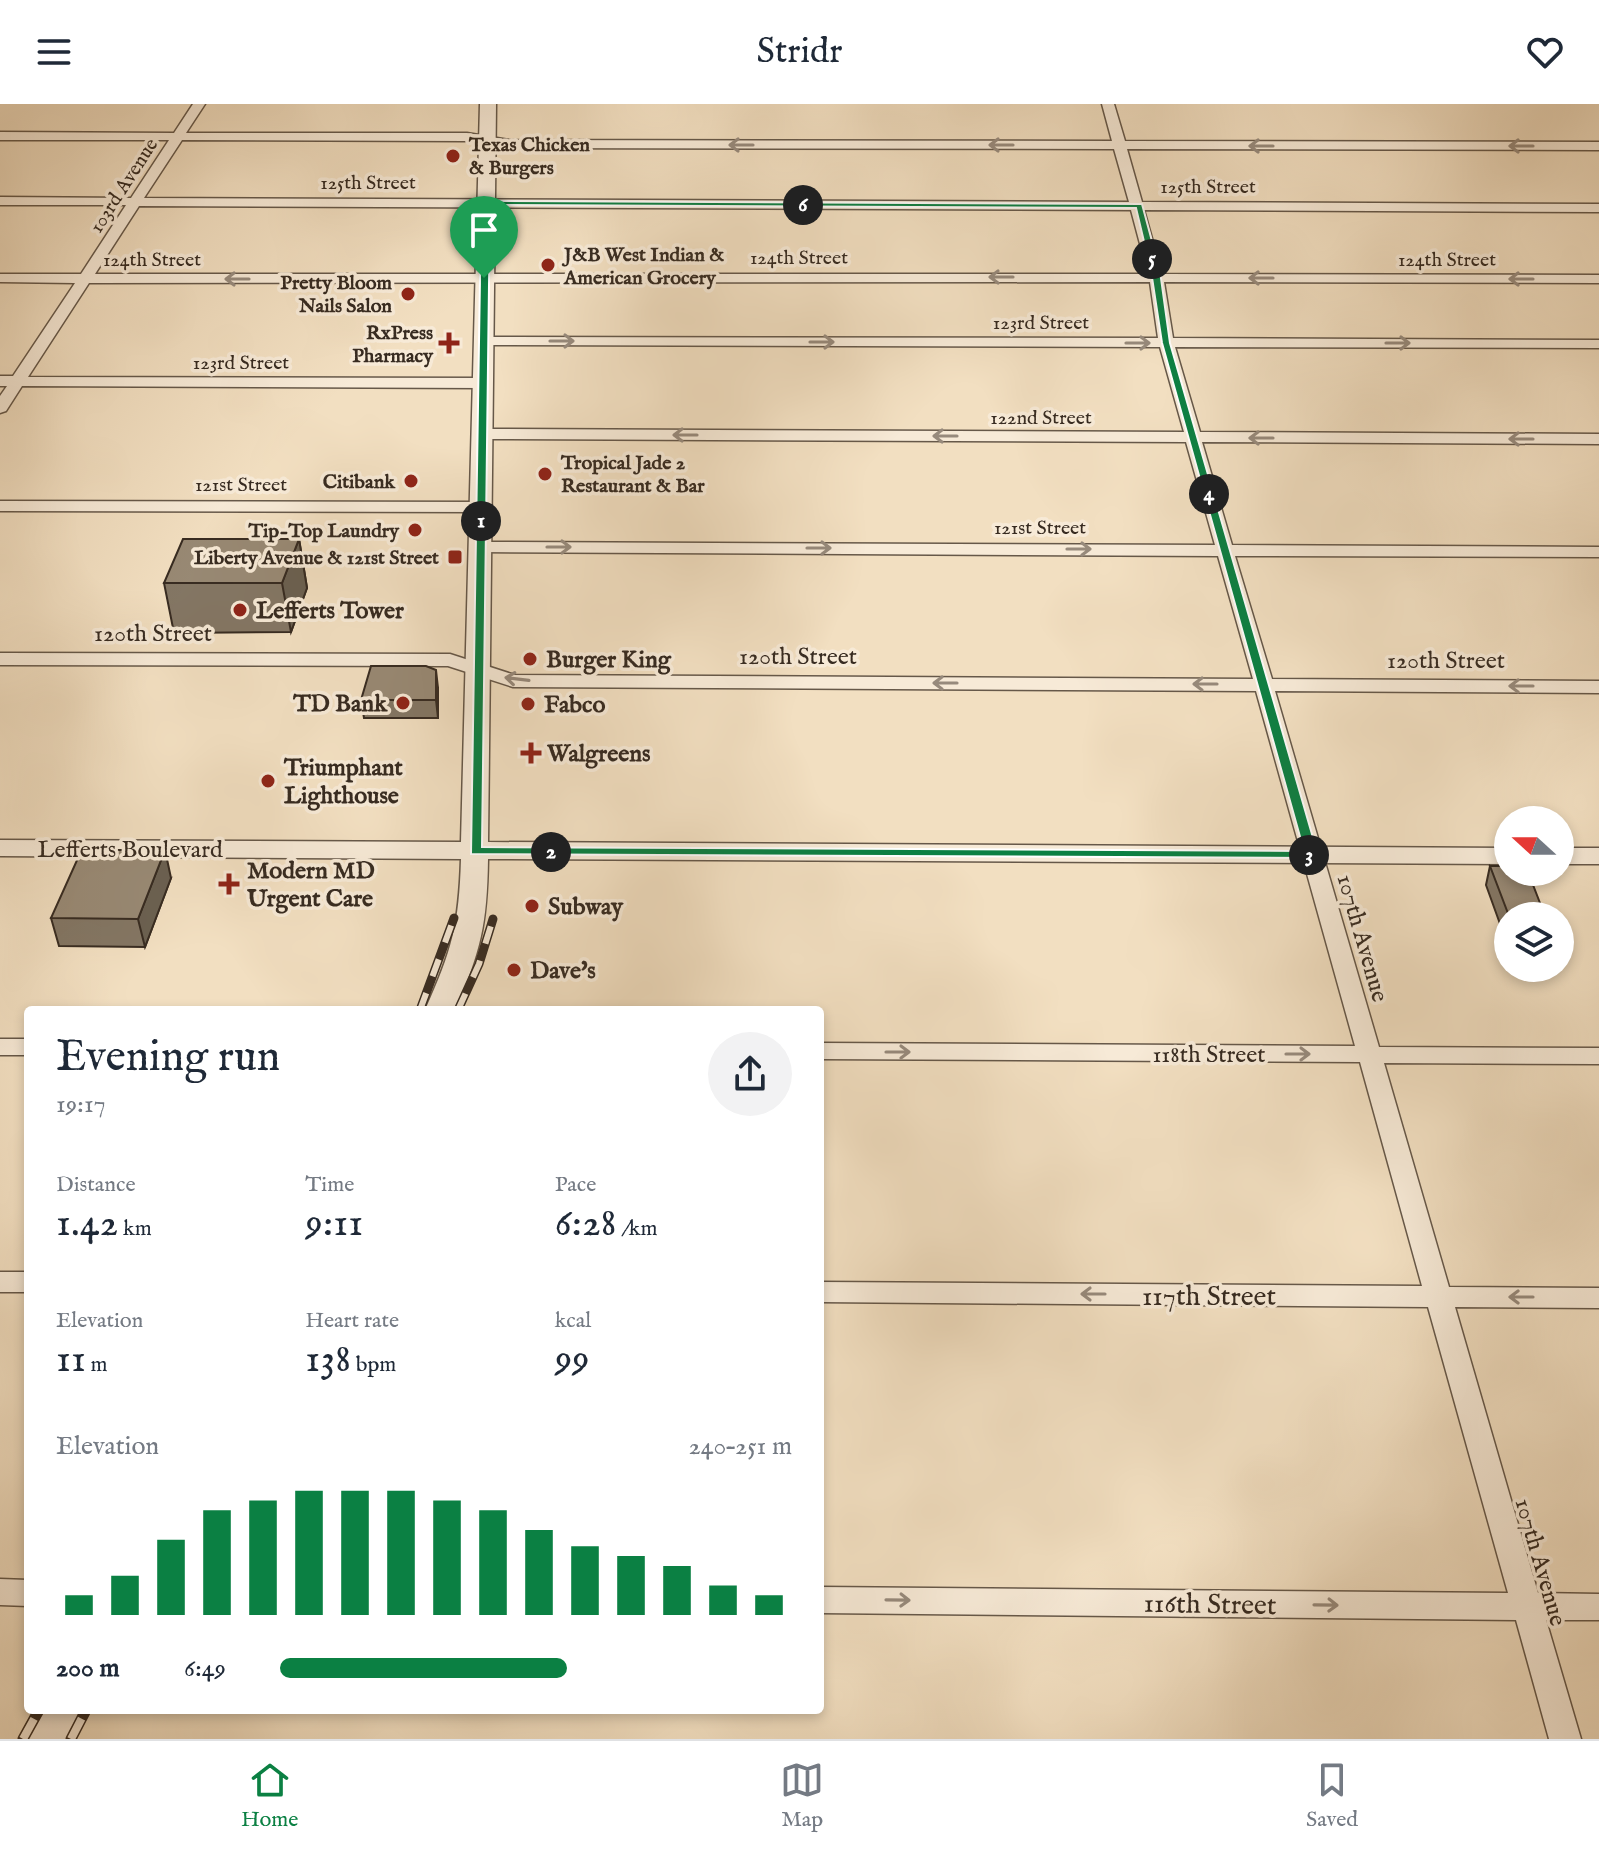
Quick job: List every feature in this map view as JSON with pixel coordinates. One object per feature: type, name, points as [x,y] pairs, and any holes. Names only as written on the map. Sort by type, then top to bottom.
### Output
[{"type":"street","name":"103rd Avenue","points":[[0,408],[199,104]]},
{"type":"street","points":[[442,1006],[464,955],[473,913],[488,104]]},
{"type":"street","name":"107th Avenue","points":[[1108,104],[1139,206],[1156,278],[1166,343],[1565,1739]]},
{"type":"street","points":[[0,136],[467,137],[509,144],[1599,146]]},
{"type":"street","name":"125th Street","points":[[0,201],[1599,208]]},
{"type":"street","name":"124th Street","points":[[0,278],[1599,279]]},
{"type":"street","name":"123rd Street","points":[[484,341],[1599,344]]},
{"type":"street","name":"123rd Street","points":[[0,381],[482,383]]},
{"type":"street","name":"122nd Street","points":[[482,434],[1599,439]]},
{"type":"street","name":"121st Street","points":[[0,506],[481,507]]},
{"type":"street","name":"121st Street","points":[[481,547],[1599,552]]},
{"type":"street","name":"120th Street","points":[[0,659],[450,660],[513,681],[1599,687]]},
{"type":"street","name":"Lefferts Boulevard","points":[[0,848],[1494,856]]},
{"type":"street","points":[[1574,856],[1599,856]]},
{"type":"street","points":[[0,1047],[24,1047]]},
{"type":"street","name":"118th Street","points":[[824,1051],[1599,1056]]},
{"type":"street","points":[[0,1282],[24,1282]]},
{"type":"street","name":"117th Street","points":[[824,1292],[1599,1298]]},
{"type":"street","points":[[0,1592],[24,1593]]},
{"type":"street","name":"116th Street","points":[[824,1600],[1599,1607]]},
{"type":"street","points":[[45,1739],[60,1714]]},
{"type":"building","points":[[183,539],[299,539],[282,583],[164,583]]},
{"type":"building","points":[[371,666],[426,666],[436,670],[436,700],[361,700]]},
{"type":"building","points":[[116,850],[165,850],[138,919],[51,918],[78,858],[112,858]]},
{"type":"building","points":[[1498,886],[1533,886],[1540,902],[1504,902]]},
{"type":"railway","points":[[421,1006],[454,918]]},
{"type":"railway","points":[[460,1006],[479,964],[493,919]]},
{"type":"railway","points":[[23,1739],[37,1714]]},
{"type":"railway","points":[[71,1739],[84,1714]]},
{"type":"place","name":"Texas Chicken & Burgers","points":[[453,156]]},
{"type":"place","name":"J&B West Indian & American Grocery","points":[[548,265]]},
{"type":"place","name":"Pretty Bloom Nails Salon","points":[[408,294]]},
{"type":"place","name":"RxPress Pharmacy","points":[[449,343]]},
{"type":"place","name":"Tropical Jade 2 Restaurant & Bar","points":[[545,474]]},
{"type":"place","name":"Citibank","points":[[411,481]]},
{"type":"place","name":"Tip-Top Laundry","points":[[415,530]]},
{"type":"place","name":"Liberty Avenue & 121st Street","points":[[455,557]]},
{"type":"place","name":"Lefferts Tower","points":[[240,610]]},
{"type":"place","name":"Burger King","points":[[530,659]]},
{"type":"place","name":"TD Bank","points":[[403,703]]},
{"type":"place","name":"Fabco","points":[[528,704]]},
{"type":"place","name":"Walgreens","points":[[531,753]]},
{"type":"place","name":"Triumphant Lighthouse","points":[[268,781]]},
{"type":"place","name":"Modern MD Urgent Care","points":[[229,884]]},
{"type":"place","name":"Subway","points":[[532,906]]},
{"type":"place","name":"Dave's","points":[[514,970]]},
{"type":"route","points":[[486,203],[1139,206],[1155,271],[1166,343],[1312,855],[475,851],[484,278],[486,203]]}]
